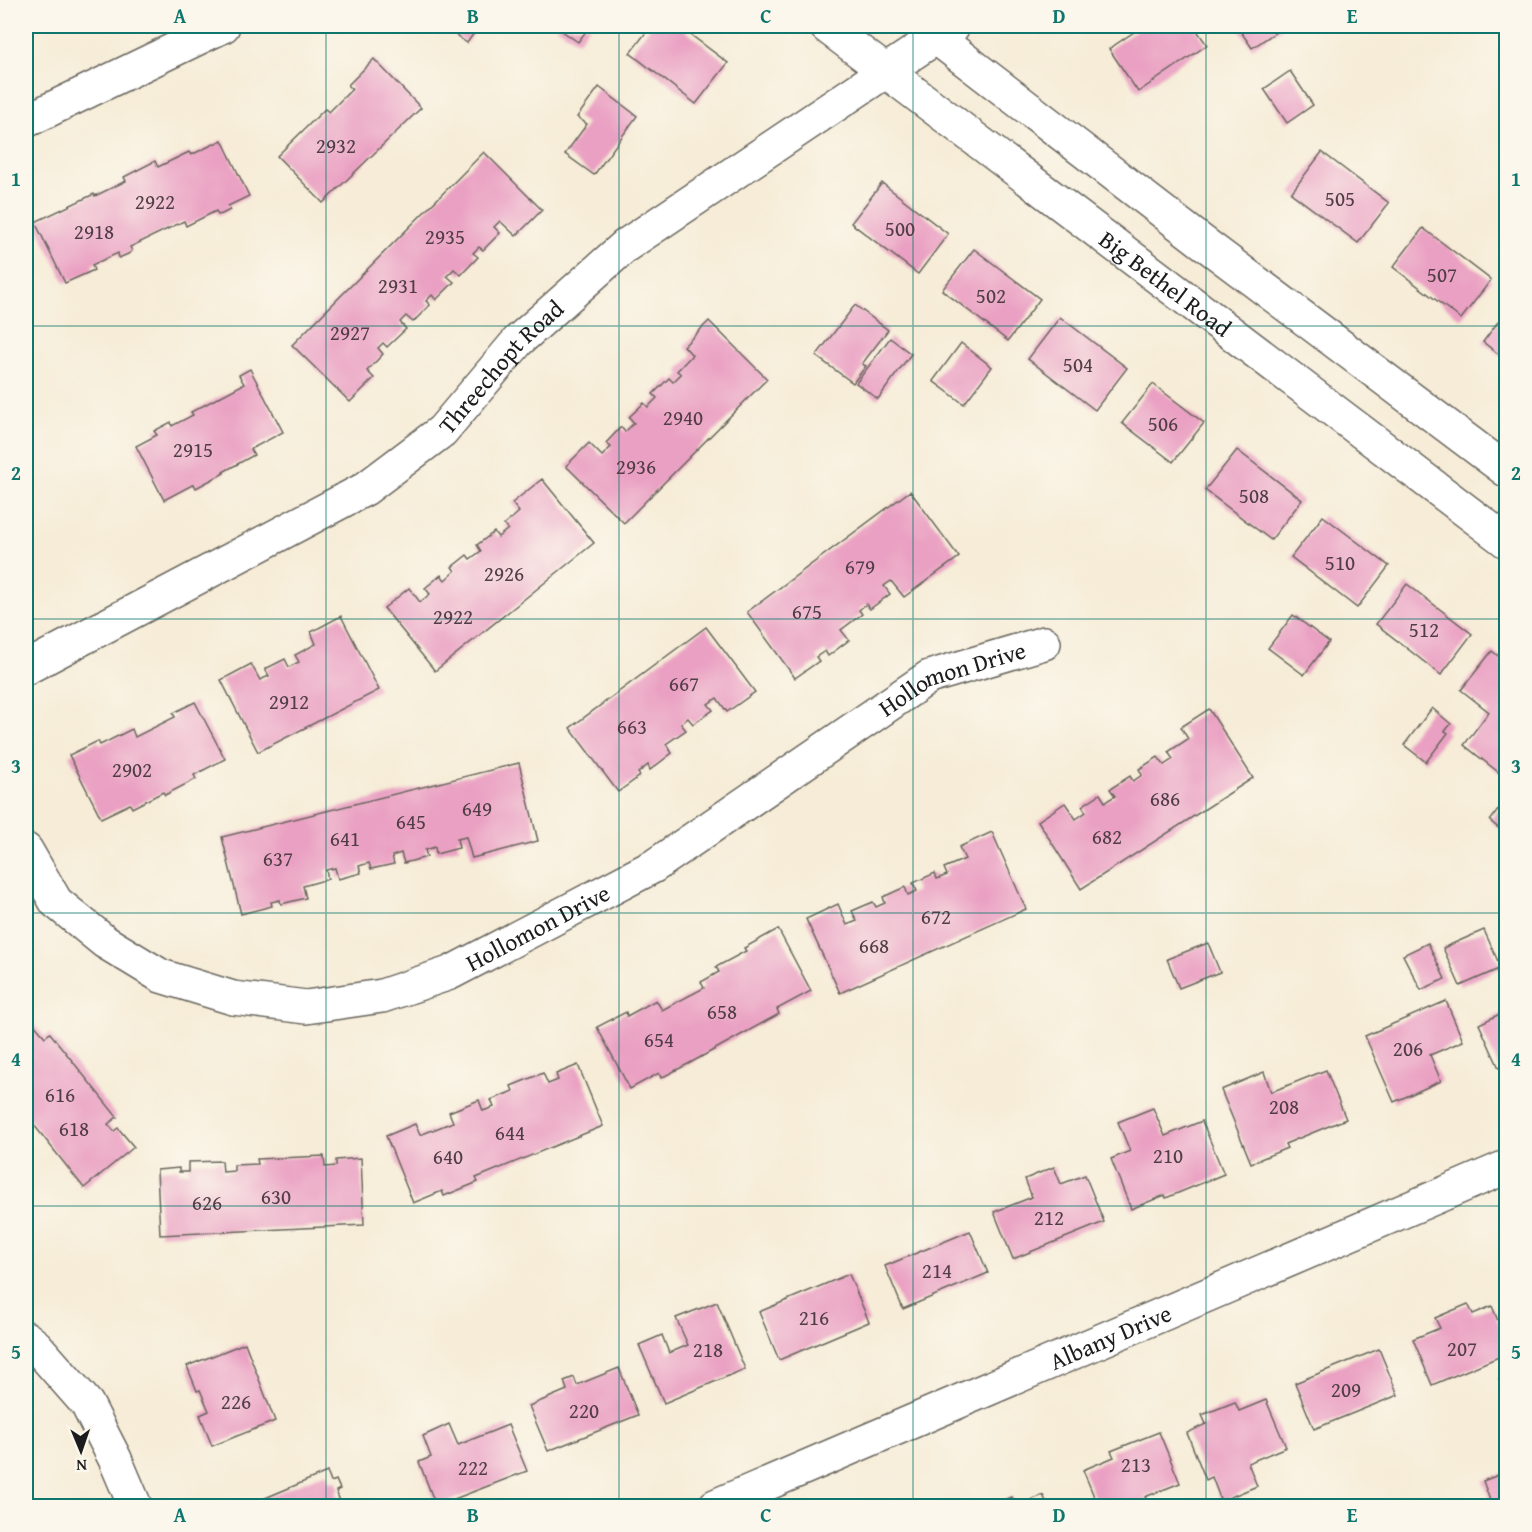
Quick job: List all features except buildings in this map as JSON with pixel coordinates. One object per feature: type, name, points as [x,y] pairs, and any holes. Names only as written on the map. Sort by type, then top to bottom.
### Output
[{"type":"street","points":[[26,121],[223,26]]},
{"type":"street","name":"Big Bethel Road","points":[[826,26],[1506,541]]},
{"type":"street","points":[[937,29],[1211,249],[1506,470]]},
{"type":"street","name":"Threechopt Road","points":[[26,668],[365,489],[442,430],[518,341],[625,246],[885,71],[937,29]]},
{"type":"street","name":"Hollomon Drive","points":[[26,850],[56,902],[105,942],[161,976],[233,998],[306,1007],[382,996],[450,973],[654,866],[929,677],[1044,643]]},
{"type":"street","name":"Albany Drive","points":[[715,1506],[1506,1167]]},
{"type":"street","points":[[26,1338],[36,1346],[87,1404],[135,1506]]}]
